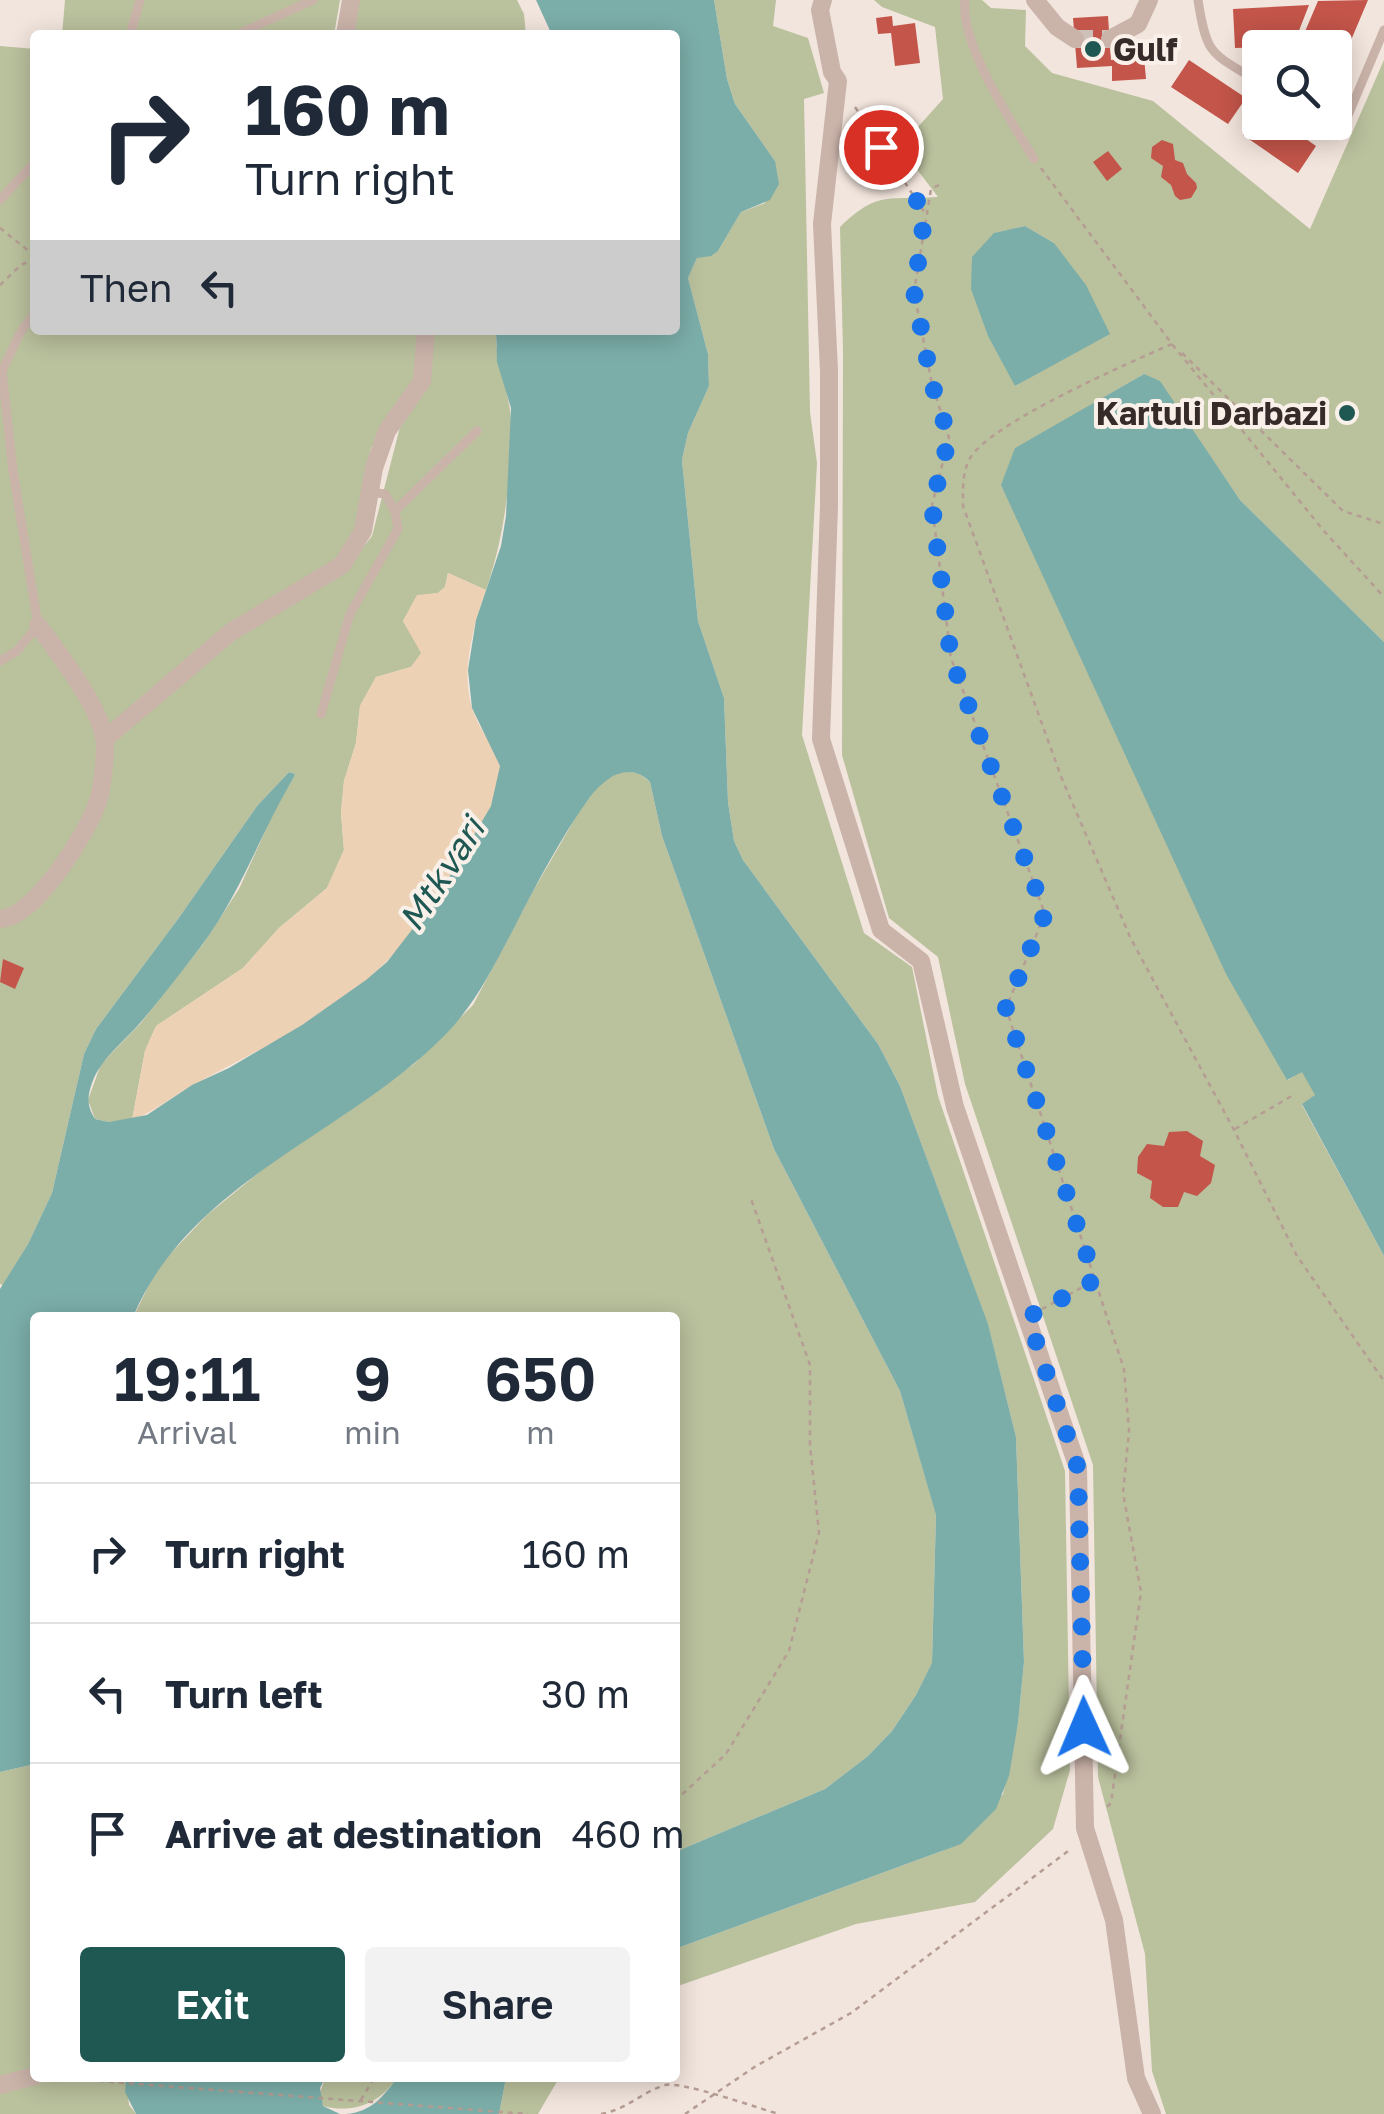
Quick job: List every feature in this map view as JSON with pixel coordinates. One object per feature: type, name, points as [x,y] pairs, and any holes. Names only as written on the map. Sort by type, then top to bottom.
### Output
[{"type":"street","points":[[347,30],[351,0]]},
{"type":"street","points":[[823,0],[820,10],[832,72],[838,81],[822,224],[829,448],[821,739],[882,930],[921,961],[954,1107],[1078,1468],[1085,1828],[1114,1920],[1136,2078],[1152,2114]]},
{"type":"street","points":[[1034,0],[1057,27],[1075,39]]},
{"type":"street","points":[[1110,39],[1138,24],[1149,0]]},
{"type":"street","points":[[105,738],[231,632],[342,566],[363,532],[387,431],[422,381],[426,335]]},
{"type":"street","points":[[2,923],[38,896],[70,854],[99,799],[105,738],[91,708],[38,625]]},
{"type":"street","points":[[0,2085],[30,2077]]},
{"type":"lane","points":[[131,30],[140,0]]},
{"type":"lane","points":[[247,30],[313,0]]},
{"type":"lane","points":[[964,0],[968,28],[992,89],[1034,159]]},
{"type":"lane","points":[[1198,0],[1203,38],[1210,50],[1242,71]]},
{"type":"lane","points":[[1352,106],[1384,30]]},
{"type":"lane","points":[[0,200],[30,167]]},
{"type":"lane","points":[[0,661],[18,651],[38,625],[13,471],[2,372],[30,319]]},
{"type":"lane","points":[[395,511],[477,431]]},
{"type":"lane","points":[[321,714],[350,614],[398,529],[395,511],[385,494],[370,492]]},
{"type":"path","points":[[838,81],[925,213]]},
{"type":"path","points":[[1034,159],[1172,344],[1324,532],[1384,597]]},
{"type":"path","points":[[686,2114],[756,2066],[851,2013],[1070,1850],[1110,1803],[1141,1592],[1123,1493],[1129,1431],[1124,1368],[1006,1008],[1045,914],[951,658],[932,505],[949,438],[932,384],[914,292],[930,189],[939,184]]},
{"type":"path","points":[[0,228],[30,253]]},
{"type":"path","points":[[0,285],[30,260]]},
{"type":"path","points":[[1172,344],[1342,510],[1384,524]]},
{"type":"path","points":[[1172,344],[1096,377],[1038,408],[980,446],[970,457],[964,476],[963,506],[1062,779],[1108,890],[1167,1012],[1234,1130],[1297,1256],[1384,1381]]},
{"type":"path","points":[[1234,1130],[1296,1094]]},
{"type":"path","points":[[680,1796],[726,1754],[789,1651],[818,1533],[810,1444],[810,1364],[750,1196]]},
{"type":"path","points":[[1028,1317],[1095,1280]]},
{"type":"path","points":[[111,2082],[528,2114]]},
{"type":"path","points":[[360,2101],[372,2082]]},
{"type":"path","points":[[601,2114],[620,2110],[665,2085],[686,2084],[779,2114]]},
{"type":"green space","points":[[65,0],[340,0],[335,30],[62,30]]},
{"type":"green space","points":[[357,0],[517,0],[526,30],[354,30]]},
{"type":"green space","points":[[714,0],[776,0],[773,26],[808,38],[824,93],[804,99],[810,412],[817,463],[802,735],[864,933],[912,967],[938,1096],[1065,1471],[1070,1770],[1053,1829],[975,1902],[856,1924],[680,1985],[680,1947],[942,1851],[1003,1794],[1018,1723],[1024,1662],[1016,1437],[988,1325],[900,1086],[878,1044],[743,860],[734,841],[728,802],[724,698],[698,621],[682,460],[688,433],[709,386],[708,354],[688,278],[697,258],[718,251],[741,212],[765,203],[775,161],[735,104]]},
{"type":"green space","points":[[874,0],[982,0],[991,8],[1026,10],[1025,46],[1052,73],[1153,101],[1310,229],[1384,60],[1384,642],[1240,500],[1203,446],[1144,374],[1089,406],[1288,1080],[1302,1071],[1316,1095],[1302,1105],[1384,1256],[1384,2114],[1166,2114],[1152,2071],[1145,1954],[1098,1777],[1093,1465],[965,1084],[938,957],[889,918],[842,755],[840,227],[875,202],[938,197],[900,147],[943,99],[935,27],[882,7]],"holes":[[[1025,226],[1054,243],[1065,357],[1015,386],[995,233]]]},
{"type":"green space","points":[[0,46],[30,49],[30,335],[420,335],[415,386],[371,448],[358,525],[335,563],[297,587],[299,591],[342,565],[346,569],[372,536],[400,427],[426,385],[433,335],[496,335],[511,422],[506,507],[486,590],[448,573],[445,587],[438,593],[417,596],[403,621],[422,653],[411,667],[376,677],[360,706],[356,743],[344,781],[344,850],[327,888],[279,928],[243,968],[156,1026],[145,1051],[132,1120],[95,1119],[88,1100],[101,1064],[140,1024],[203,944],[239,889],[294,777],[289,772],[257,806],[96,1029],[84,1054],[52,1193],[28,1244],[3,1285]]},
{"type":"green space","points":[[623,771],[638,773],[650,782],[662,836],[774,1149],[900,1391],[936,1514],[932,1664],[892,1731],[868,1756],[825,1789],[680,1850],[680,1312],[136,1312],[157,1268],[207,1215],[267,1166],[414,1064],[473,1005],[532,893],[600,783]]},
{"type":"green space","points":[[30,1765],[30,2082],[126,2082],[129,2105],[136,2114],[0,2114],[0,1772]]},
{"type":"green space","points":[[324,2082],[394,2082],[374,2100],[345,2109],[323,2106],[320,2093]]},
{"type":"green space","points":[[505,2082],[557,2082],[538,2114],[499,2114]]},
{"type":"sand","points":[[448,573],[486,590],[472,636],[468,685],[475,716],[498,761],[500,778],[477,836],[414,930],[363,983],[292,1031],[132,1120],[145,1051],[156,1026],[243,968],[279,928],[327,888],[344,850],[344,781],[356,743],[360,706],[376,677],[411,667],[421,653],[403,621],[417,595],[438,593],[445,587]]},
{"type":"water","points":[[536,0],[714,0],[735,104],[775,161],[779,184],[770,200],[741,212],[718,251],[697,258],[688,278],[708,354],[709,386],[688,433],[682,460],[698,621],[724,698],[728,802],[734,841],[743,860],[878,1044],[900,1086],[988,1324],[1016,1437],[1024,1662],[1009,1776],[996,1809],[961,1844],[680,1947],[680,1850],[825,1789],[868,1756],[892,1731],[916,1695],[932,1663],[936,1515],[900,1391],[774,1149],[662,836],[650,782],[634,773],[610,778],[590,797],[550,861],[483,985],[444,1036],[362,1103],[231,1194],[192,1230],[159,1270],[136,1312],[30,1312],[30,1765],[0,1772],[0,1289],[28,1244],[52,1193],[84,1054],[96,1029],[257,806],[289,772],[294,777],[216,925],[164,995],[96,1074],[89,1097],[92,1115],[109,1122],[147,1115],[192,1085],[302,1025],[387,962],[438,896],[491,806],[500,766],[472,708],[468,670],[476,620],[501,546],[506,516],[511,408],[497,362],[496,335],[680,335],[680,30],[550,30]]},
{"type":"water","points":[[1025,226],[1054,243],[1086,285],[1110,334],[1015,386],[988,336],[971,289],[972,257],[994,233]]},
{"type":"water","points":[[1144,374],[1160,381],[1240,500],[1384,642],[1384,1256],[1302,1104],[1315,1095],[1302,1072],[1287,1080],[1226,974],[1001,485],[1015,448]]},
{"type":"water","points":[[126,2082],[323,2082],[323,2106],[340,2114],[136,2114],[125,2092]]},
{"type":"water","points":[[394,2082],[505,2082],[499,2114],[346,2114],[363,2110]]},
{"type":"building","points":[[1368,0],[1352,38],[1352,30],[1306,30],[1318,1]]},
{"type":"building","points":[[1309,5],[1299,30],[1242,30],[1242,48],[1235,48],[1233,9]]},
{"type":"building","points":[[892,16],[893,26],[915,23],[920,63],[895,66],[891,33],[878,34],[876,18]]},
{"type":"building","name":"Gulf","points":[[1108,16],[1111,60],[1144,57],[1146,79],[1112,81],[1112,66],[1077,68],[1073,18]]},
{"type":"building","points":[[1189,60],[1242,95],[1242,104],[1228,124],[1171,87]]},
{"type":"building","points":[[1162,140],[1173,144],[1175,160],[1183,163],[1196,183],[1191,198],[1180,200],[1175,196],[1171,185],[1161,177],[1163,166],[1151,158],[1152,147]]},
{"type":"building","points":[[1250,140],[1308,140],[1316,146],[1298,173]]},
{"type":"building","points":[[1108,151],[1122,169],[1107,181],[1093,162]]},
{"type":"building","points":[[1350,408],[1358,419],[1350,424],[1342,413]]},
{"type":"building","points":[[3,959],[24,968],[15,989],[0,982]]},
{"type":"building","points":[[1187,1131],[1203,1141],[1200,1156],[1215,1165],[1211,1183],[1197,1196],[1184,1192],[1178,1207],[1163,1207],[1150,1198],[1152,1181],[1137,1173],[1138,1157],[1147,1144],[1164,1146],[1169,1132]]},
{"type":"tunnel","points":[[1075,39],[1110,39]]},
{"type":"place","name":"Gulf","points":[[1093,49]]},
{"type":"place","name":"Kartuli Darbazi","points":[[1347,413]]},
{"type":"route","points":[[881,147],[925,213],[914,292],[932,384],[949,438],[932,505],[951,658],[1045,914],[1006,1008],[1095,1280],[1028,1317],[1078,1468],[1084,1727]]},
{"type":"water label","name":"Mtkvari","points":[[441,874]]}]
